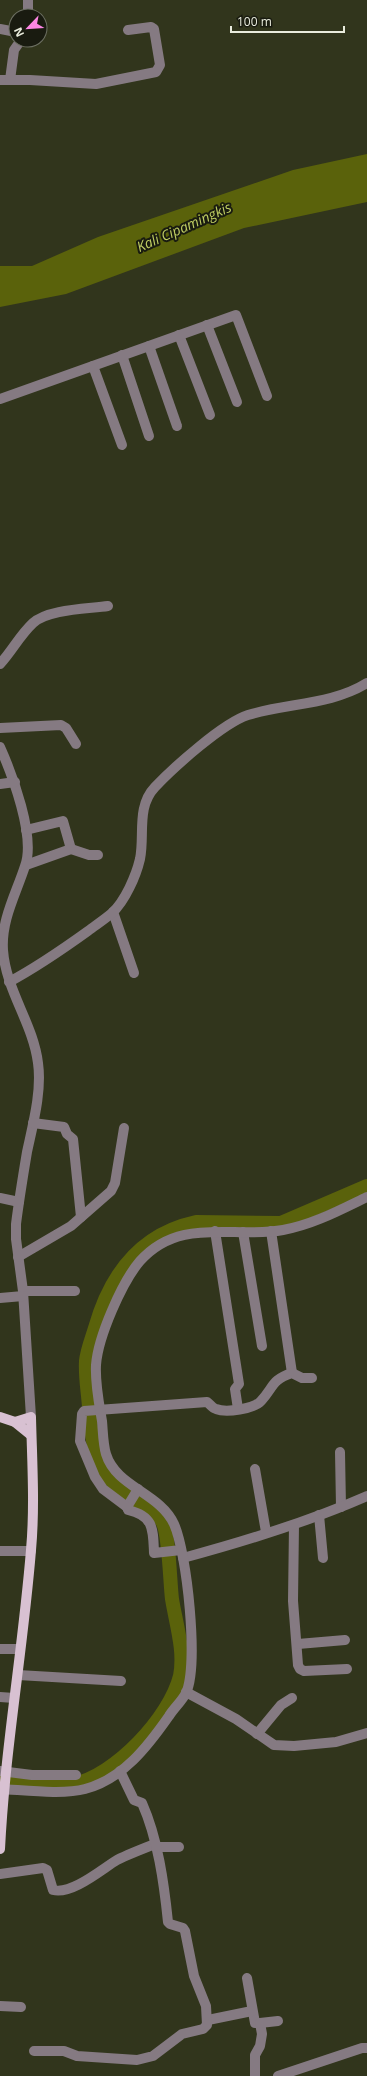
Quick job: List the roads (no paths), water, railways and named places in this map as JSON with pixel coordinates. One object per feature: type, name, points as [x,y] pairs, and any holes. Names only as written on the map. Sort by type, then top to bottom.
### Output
[{"type":"main road","points":[[0,1417],[15,1422],[31,1435]]},
{"type":"main road","points":[[0,1849],[3,1772],[18,1675],[31,1551],[33,1482],[31,1417],[15,1422]]},
{"type":"street","points":[[15,48],[5,80],[96,84],[156,72],[160,65],[154,29],[128,30]]},
{"type":"street","points":[[0,398],[236,315],[267,396]]},
{"type":"street","points":[[207,325],[237,402]]},
{"type":"street","points":[[179,335],[210,415]]},
{"type":"street","points":[[149,346],[177,426]]},
{"type":"street","points":[[122,355],[149,436]]},
{"type":"street","points":[[93,366],[122,445]]},
{"type":"street","points":[[0,664],[24,632],[39,618],[53,614],[108,606]]},
{"type":"street","points":[[9,982],[29,971],[65,947],[113,912],[121,901],[140,859],[144,805],[149,794],[200,747],[234,721],[247,716],[278,707],[332,698],[354,691],[367,683]]},
{"type":"street","points":[[0,728],[61,725],[66,728],[76,744]]},
{"type":"street","points":[[0,746],[15,782],[26,830],[28,848],[26,865],[10,904],[1,949],[9,982],[34,1044],[38,1059],[39,1079],[16,1224],[18,1257],[23,1293],[31,1417]]},
{"type":"street","points":[[0,784],[15,782]]},
{"type":"street","points":[[26,830],[63,821],[71,849]]},
{"type":"street","points":[[26,865],[71,849],[94,856],[98,855]]},
{"type":"street","points":[[113,912],[134,973]]},
{"type":"street","points":[[33,1123],[64,1127],[67,1134],[73,1139],[81,1217]]},
{"type":"street","points":[[18,1257],[57,1236],[104,1198],[115,1183],[124,1128]]},
{"type":"street","points":[[2,1788],[56,1791],[84,1789],[120,1771],[138,1756],[152,1740],[186,1692],[189,1678],[191,1637],[177,1532],[164,1508],[136,1491],[114,1470],[105,1452],[94,1410],[100,1345],[130,1275],[141,1261],[165,1242],[191,1233],[215,1231],[243,1232],[285,1230],[316,1220],[367,1197]]},
{"type":"street","points":[[0,1198],[19,1202]]},
{"type":"street","points":[[215,1231],[239,1384],[235,1389],[238,1410]]},
{"type":"street","points":[[271,1231],[292,1373]]},
{"type":"street","points":[[243,1232],[262,1346]]},
{"type":"street","points":[[0,1298],[23,1293],[75,1291]]},
{"type":"street","points":[[312,1378],[302,1378],[292,1373],[280,1377],[261,1402],[238,1410],[215,1409],[206,1402],[94,1410],[82,1414],[80,1436],[85,1455],[100,1486],[127,1506],[128,1510],[142,1514],[149,1522],[152,1527],[154,1553],[179,1553],[244,1541],[266,1532],[294,1525],[367,1496]]},
{"type":"street","points":[[340,1452],[341,1507]]},
{"type":"street","points":[[255,1469],[266,1532]]},
{"type":"street","points":[[127,1506],[136,1491]]},
{"type":"street","points":[[319,1515],[323,1558]]},
{"type":"street","points":[[294,1525],[293,1601],[298,1644],[298,1666],[301,1670],[347,1669]]},
{"type":"street","points":[[0,1551],[31,1551]]},
{"type":"street","points":[[298,1644],[345,1640]]},
{"type":"street","points":[[0,1649],[20,1649]]},
{"type":"street","points":[[18,1675],[121,1681]]},
{"type":"street","points":[[186,1692],[236,1719],[274,1745],[294,1746],[336,1742],[367,1733]]},
{"type":"street","points":[[0,1697],[14,1698]]},
{"type":"street","points":[[257,1734],[281,1705],[292,1698]]},
{"type":"street","points":[[34,2050],[64,2051],[77,2056],[137,2060],[158,2054],[182,2034],[205,2028],[208,2020],[206,2006],[194,1976],[184,1928],[168,1923],[155,1845],[143,1804],[134,1800],[120,1771]]},
{"type":"street","points":[[3,1772],[32,1775],[76,1775]]},
{"type":"street","points":[[0,1874],[43,1868],[47,1870],[53,1890],[64,1890],[98,1874],[123,1858],[155,1845],[179,1847]]},
{"type":"street","points":[[247,1978],[255,2023],[278,2021]]},
{"type":"street","points":[[0,2006],[21,2007]]},
{"type":"street","points":[[208,2020],[252,2011]]},
{"type":"street","points":[[255,2076],[255,2055],[260,2046],[262,2034],[260,2023]]},
{"type":"street","points":[[280,2076],[362,2048],[367,2048]]},
{"type":"water","name":"Kali Cipamingkis","points":[[367,154],[367,202],[244,228],[66,294],[0,307],[0,266],[32,266],[98,237],[293,170]]},
{"type":"waterway","points":[[0,1780],[22,1780],[68,1785],[89,1779],[106,1770],[123,1757],[153,1726],[165,1709],[180,1676],[181,1647],[172,1599],[168,1548],[163,1523],[155,1513],[131,1499],[113,1482],[105,1472],[99,1460],[92,1438],[86,1378],[87,1357],[101,1309],[119,1274],[143,1247],[159,1236],[176,1228],[196,1222],[281,1223],[367,1186]]}]
